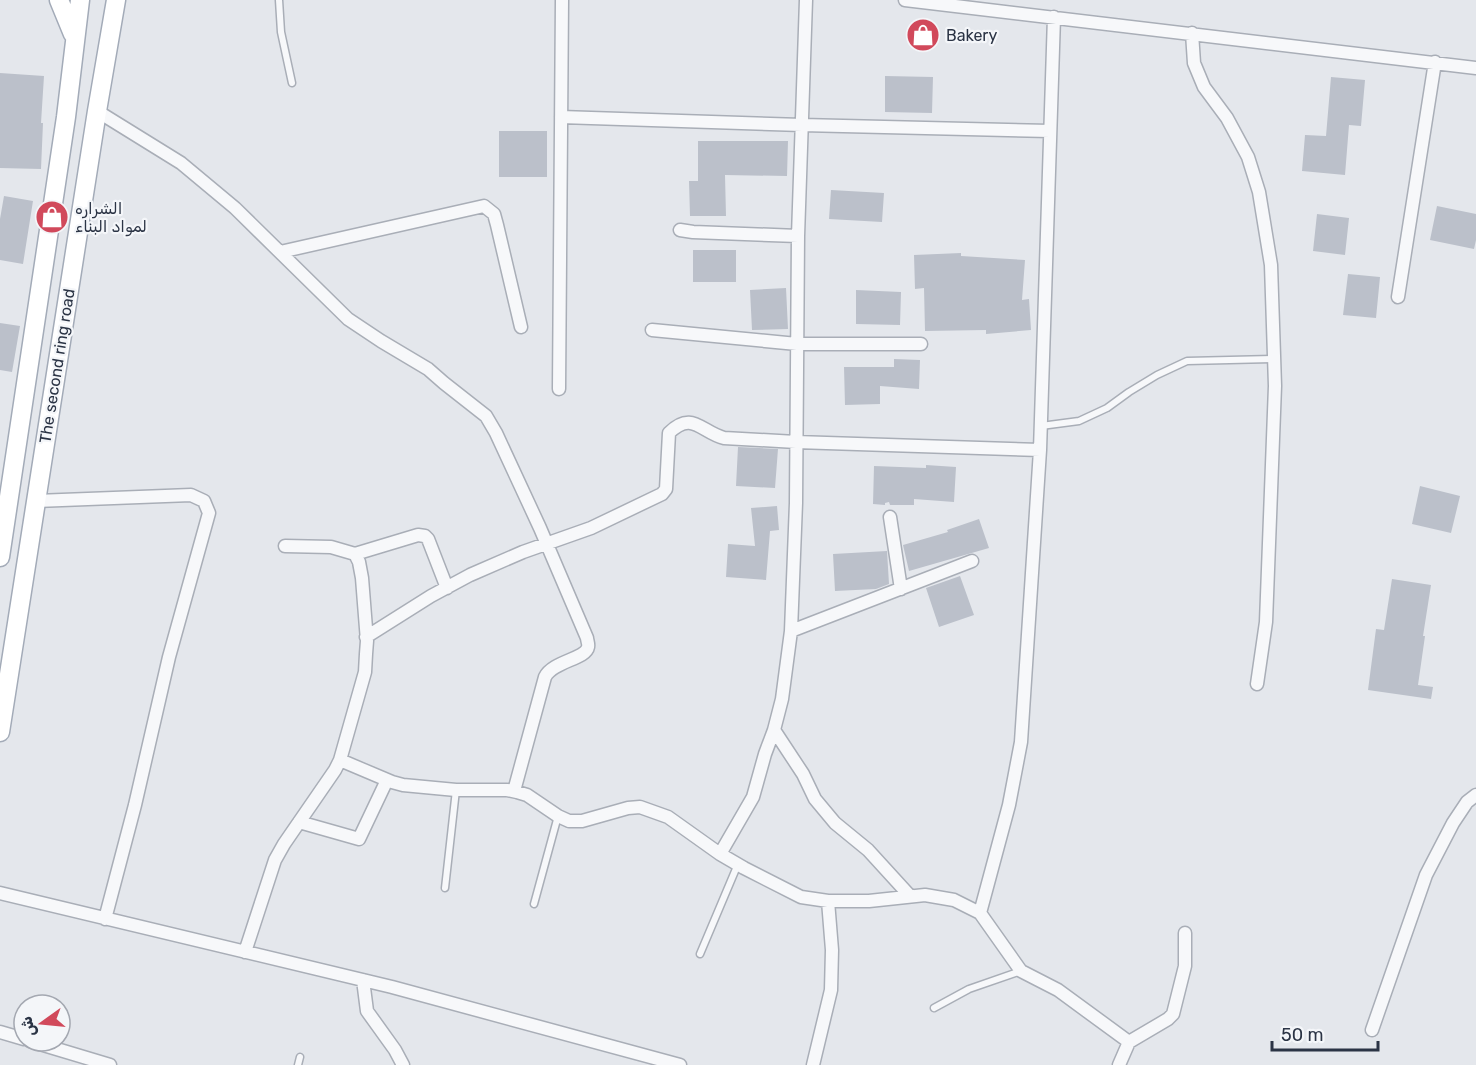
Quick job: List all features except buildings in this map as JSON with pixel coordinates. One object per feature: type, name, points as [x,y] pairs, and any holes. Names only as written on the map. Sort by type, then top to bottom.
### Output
[{"type":"main road","points":[[59,0],[74,38]]},
{"type":"main road","name":"The second ring road","points":[[0,557],[64,128],[80,0]]},
{"type":"main road","name":"The second ring road","points":[[0,732],[116,0]]},
{"type":"street","points":[[559,389],[562,0]]},
{"type":"street","points":[[720,854],[753,797],[782,699],[791,631],[798,236],[806,0]]},
{"type":"street","points":[[904,0],[1476,68]]},
{"type":"street","points":[[980,913],[1009,805],[1021,742],[1040,450],[1054,17]]},
{"type":"street","points":[[1191,33],[1194,63],[1204,87],[1227,118],[1248,157],[1258,192],[1271,265],[1275,386],[1266,622],[1257,684]]},
{"type":"street","points":[[1398,297],[1435,62]]},
{"type":"street","points":[[97,111],[181,163],[235,208],[348,319],[428,369],[486,416],[547,543],[589,646],[582,654],[548,671],[513,791]]},
{"type":"street","points":[[561,117],[1050,131]]},
{"type":"street","points":[[280,252],[484,206],[494,214],[521,327]]},
{"type":"street","points":[[680,230],[798,236]]},
{"type":"street","points":[[652,330],[797,344],[921,344]]},
{"type":"street","points":[[366,637],[470,575],[523,552],[591,528],[662,494],[666,489],[669,434],[676,426],[687,422],[700,425],[715,436],[724,438],[1040,450]]},
{"type":"street","points":[[36,501],[191,495],[204,501],[209,513],[169,657],[135,805],[105,919]]},
{"type":"street","points":[[890,517],[902,589]]},
{"type":"street","points":[[285,546],[331,547],[355,554],[418,535],[425,536],[428,538],[447,588]]},
{"type":"street","points":[[246,952],[275,860],[340,760],[365,672],[366,637],[362,578],[355,554]]},
{"type":"street","points":[[791,631],[972,561]]},
{"type":"street","points":[[774,730],[803,774],[814,799],[835,824],[868,850],[910,896]]},
{"type":"street","points":[[340,760],[403,785],[456,790],[513,791],[527,795],[558,816],[570,821],[582,821],[628,808],[640,807],[668,817],[720,854],[801,897],[828,901],[868,901],[925,895],[954,900],[980,913],[1021,971],[1058,990],[1128,1042]]},
{"type":"street","points":[[299,822],[359,839],[387,780]]},
{"type":"street","points":[[1372,1030],[1426,875],[1453,823],[1467,802],[1476,795]]},
{"type":"street","points":[[0,893],[363,980],[680,1065]]},
{"type":"street","points":[[813,1065],[831,990],[832,950],[828,901]]},
{"type":"street","points":[[1119,1065],[1128,1042],[1173,1014],[1185,966],[1185,933]]},
{"type":"street","points":[[363,980],[367,1011],[403,1065]]},
{"type":"street","points":[[70,1053],[110,1065]]},
{"type":"lane","points":[[279,0],[281,32],[292,84]]},
{"type":"lane","points":[[1041,426],[1079,421],[1107,408],[1157,375],[1187,361],[1274,359]]},
{"type":"lane","points":[[445,888],[456,790]]},
{"type":"lane","points":[[534,904],[558,816]]},
{"type":"lane","points":[[700,954],[738,864]]},
{"type":"lane","points":[[934,1008],[969,989],[1021,971]]},
{"type":"lane","points":[[298,1065],[300,1056]]},
{"type":"place","name":"Bakery","points":[[923,35]]},
{"type":"place","name":"الشراره لمواد البناء","points":[[52,217]]}]
